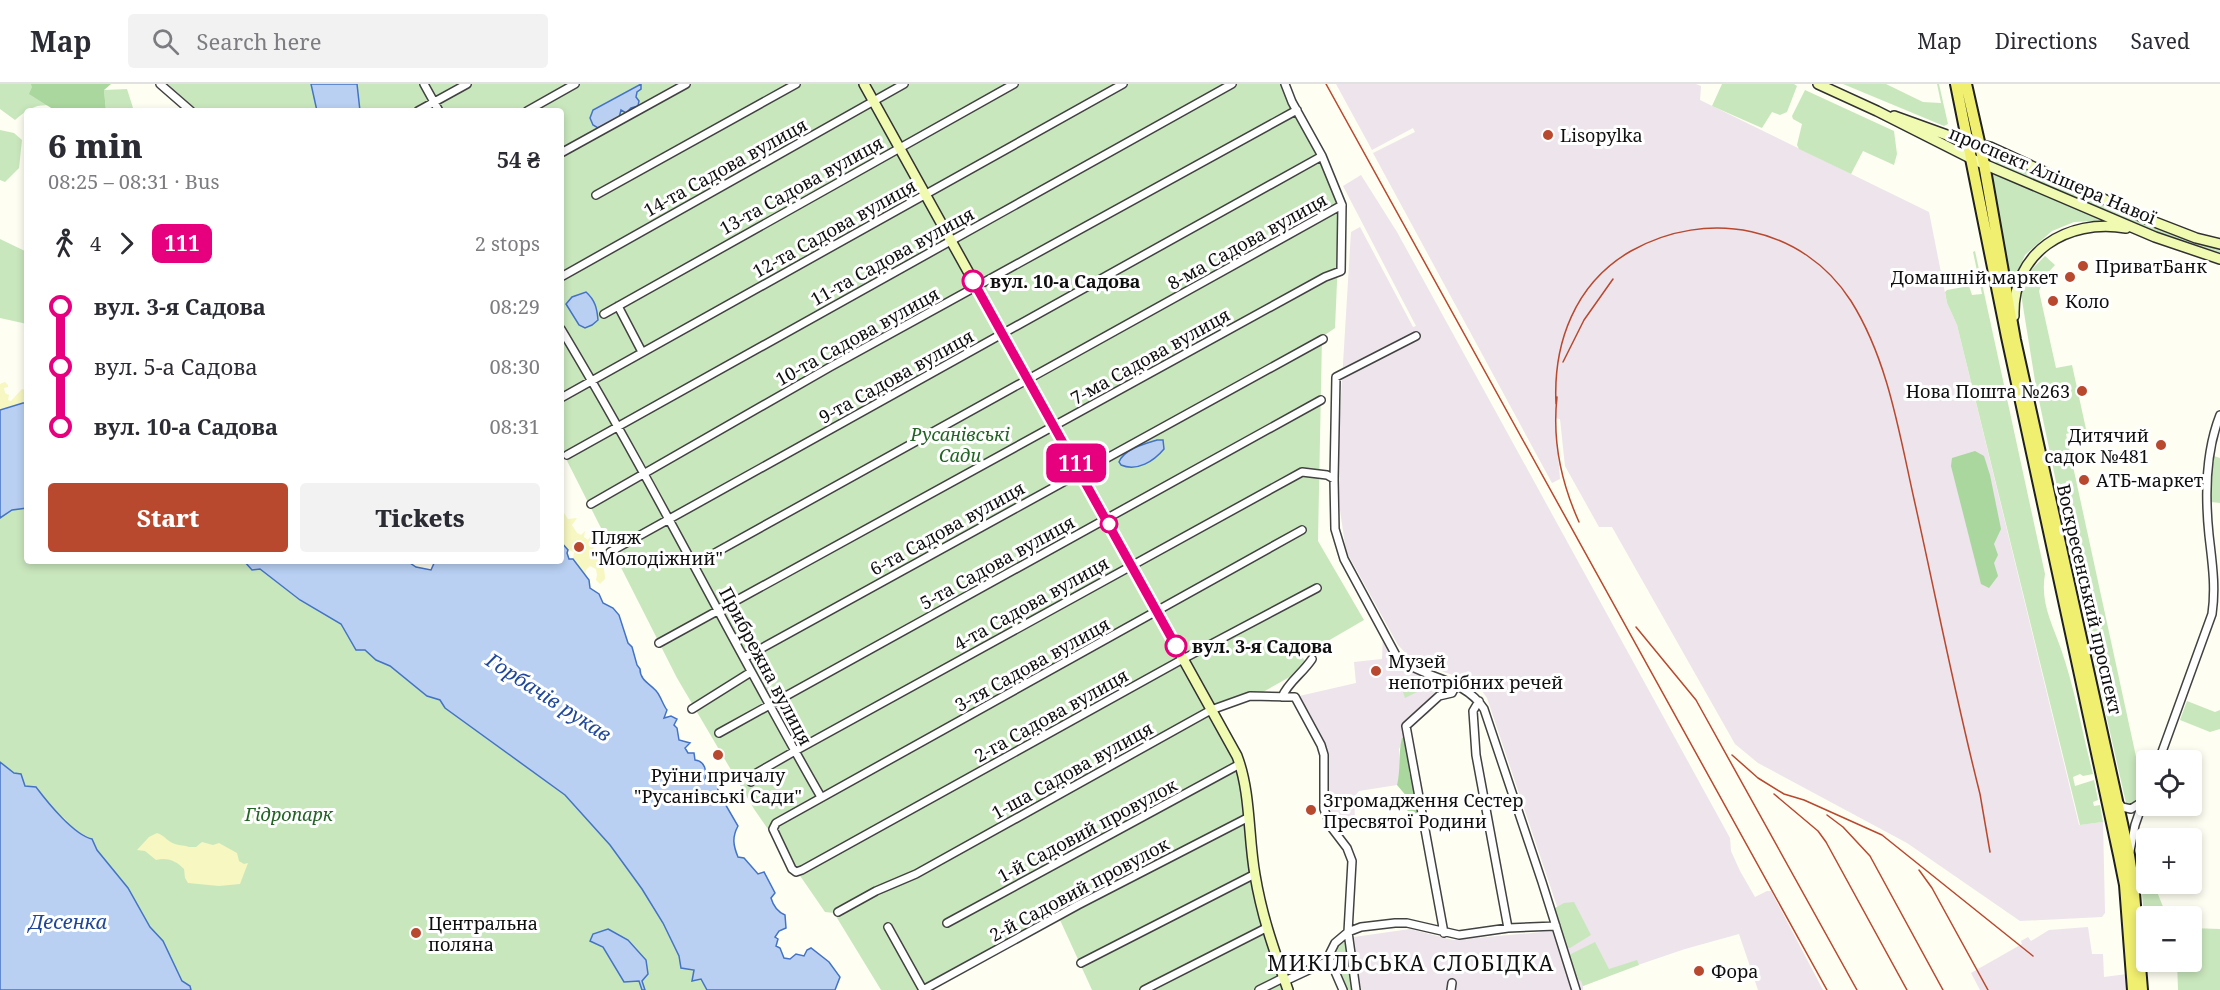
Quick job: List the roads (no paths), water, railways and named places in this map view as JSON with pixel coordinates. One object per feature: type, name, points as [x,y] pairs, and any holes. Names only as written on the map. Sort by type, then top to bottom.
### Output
[{"type":"main road","name":"Воскресенський проспект","points":[[1956,84],[1974,142],[1984,164],[2015,339],[2113,802]]},
{"type":"main road","name":"Воскресенський проспект","points":[[1966,84],[1974,142],[1972,159],[2007,337],[2113,802]]},
{"type":"main road","points":[[2113,802],[2129,855],[2142,990]]},
{"type":"main road","points":[[2113,802],[2125,885],[2133,990]]},
{"type":"street","points":[[160,84],[188,108]]},
{"type":"street","points":[[424,84],[437,108]]},
{"type":"street","points":[[422,108],[467,84]]},
{"type":"street","points":[[532,108],[575,84]]},
{"type":"street","points":[[564,151],[686,84]]},
{"type":"street","points":[[596,195],[796,84]]},
{"type":"street","points":[[864,84],[1132,564],[1240,764],[1255,873],[1266,928],[1285,983]]},
{"type":"street","name":"14-та Садова вулиця","points":[[564,275],[904,84]]},
{"type":"street","name":"13-та Садова вулиця","points":[[604,314],[1014,84]]},
{"type":"street","name":"12-та Садова вулиця","points":[[564,396],[1123,84]]},
{"type":"street","name":"11-та Садова вулиця","points":[[567,455],[1232,84]]},
{"type":"street","points":[[1285,84],[1322,156],[1342,205]]},
{"type":"street","name":"проспект Алішера Навої","points":[[1818,84],[1972,159],[2141,231],[2220,259]]},
{"type":"street","name":"10-та Садова вулиця","points":[[591,504],[976,286],[1297,110]]},
{"type":"street","name":"проспект Алішера Навої","points":[[1877,111],[1974,142],[2147,219],[2196,238],[2220,244]]},
{"type":"street","name":"9-та Садова вулиця","points":[[610,552],[1322,156]]},
{"type":"street","name":"7-ма Садова вулиця","points":[[659,643],[1325,276],[1341,270],[1342,205]]},
{"type":"street","name":"8-ма Садова вулиця","points":[[695,564],[1342,205]]},
{"type":"street","points":[[2015,339],[2016,291],[2030,259],[2051,242],[2076,229],[2112,226],[2141,231]]},
{"type":"street","points":[[2189,249],[2200,247],[2200,241],[2196,238]]},
{"type":"street","points":[[618,306],[642,352]]},
{"type":"street","name":"Прибрежна вулиця","points":[[564,334],[695,564],[751,672],[821,797]]},
{"type":"street","points":[[1416,336],[1336,377],[1335,529],[1344,559],[1383,635],[1401,661],[1409,667],[1471,693],[1484,709],[1576,990]]},
{"type":"street","name":"6-та Садова вулиця","points":[[744,658],[1323,339]]},
{"type":"street","name":"5-та Садова вулиця","points":[[719,733],[1321,400]]},
{"type":"street","points":[[2163,750],[2212,614],[2215,593],[2209,535],[2207,479],[2220,415]]},
{"type":"street","name":"4-та Садова вулиця","points":[[751,782],[753,775],[795,751],[1302,472],[1328,475],[1334,478]]},
{"type":"street","name":"3-тя Садова вулиця","points":[[776,823],[1302,530]]},
{"type":"street","name":"2-га Садова вулиця","points":[[776,823],[773,829],[792,868],[796,872],[802,870],[1183,659],[1317,588]]},
{"type":"street","points":[[1312,659],[1305,670],[1285,688],[1282,697],[1295,697],[1321,745],[1324,755],[1324,809],[1331,827],[1347,848],[1352,861],[1348,932],[1356,990]]},
{"type":"street","points":[[692,709],[751,672]]},
{"type":"street","points":[[1444,933],[1406,726],[1439,696],[1452,693],[1456,685]]},
{"type":"street","name":"1-ша Садова вулиця","points":[[838,912],[876,891],[916,874],[1211,710],[1242,698],[1282,697]]},
{"type":"street","points":[[1479,701],[1473,711],[1476,756],[1508,928]]},
{"type":"street","name":"1-й Садовий провулок","points":[[947,923],[1240,764]]},
{"type":"street","points":[[2113,802],[2122,807],[2136,807]]},
{"type":"street","points":[[2129,855],[2138,816]]},
{"type":"street","name":"2-й Садовий провулок","points":[[923,990],[1078,905],[1249,817]]},
{"type":"street","points":[[1081,963],[1255,873]]},
{"type":"street","points":[[1343,990],[1330,960],[1332,947],[1348,932],[1361,927],[1395,922],[1459,935],[1508,928],[1556,926]]},
{"type":"street","points":[[888,927],[923,990]]},
{"type":"street","points":[[1144,990],[1266,928]]},
{"type":"street","points":[[1259,990],[1285,983],[1330,960]]},
{"type":"water","points":[[311,84],[357,84],[360,108],[316,108]]},
{"type":"water","points":[[641,84],[636,97],[639,101],[638,106],[626,113],[621,110],[619,118],[598,128],[593,125],[590,118],[593,110]]},
{"type":"water","points":[[586,292],[595,304],[598,320],[585,328],[579,325],[566,304],[572,297]]},
{"type":"water","points":[[24,403],[24,508],[12,510],[0,518],[0,410]]},
{"type":"water","points":[[1163,440],[1164,449],[1145,464],[1127,467],[1119,462],[1130,450]]},
{"type":"water","name":"Горбачів рукав","points":[[564,545],[568,550],[569,559],[573,559],[589,580],[590,588],[599,594],[603,603],[613,608],[619,615],[642,677],[657,692],[667,710],[664,718],[671,716],[677,719],[674,725],[677,728],[679,740],[690,743],[685,748],[688,753],[694,753],[695,760],[703,764],[705,780],[717,784],[718,790],[727,798],[724,802],[738,826],[734,841],[738,857],[744,858],[758,874],[764,872],[775,893],[771,898],[773,903],[785,915],[786,928],[779,931],[775,937],[778,939],[776,946],[780,948],[784,958],[790,959],[796,954],[804,956],[811,948],[829,962],[840,977],[835,990],[707,990],[701,979],[692,981],[694,970],[681,968],[679,956],[663,923],[642,889],[610,845],[565,795],[445,708],[440,700],[427,696],[390,666],[376,660],[365,650],[356,650],[341,624],[300,600],[260,569],[252,570],[247,564],[412,564],[431,570],[434,564],[564,564]]},
{"type":"water","name":"Десенка","points":[[0,762],[14,773],[21,774],[25,786],[36,787],[70,825],[92,839],[97,850],[128,888],[150,927],[163,941],[182,981],[190,986],[191,990],[0,990]]},
{"type":"water","points":[[608,929],[628,940],[646,960],[648,974],[642,981],[645,990],[642,990],[639,981],[624,982],[603,947],[590,941],[593,934]]},
{"type":"railway","points":[[1326,84],[1827,990]]},
{"type":"railway","points":[[1556,404],[1559,359],[1571,317],[1595,280],[1631,251],[1660,238],[1691,230],[1721,228],[1751,232],[1780,241],[1807,256],[1831,276],[1851,301],[1864,324],[1891,397],[1980,794],[1990,852]]},
{"type":"railway","points":[[1563,362],[1584,320],[1613,279]]},
{"type":"railway","points":[[1557,397],[1556,430],[1559,461],[1567,492],[1579,522]]},
{"type":"railway","points":[[1636,627],[1696,700],[1857,990]]},
{"type":"railway","points":[[1732,755],[1758,778],[1784,794],[1804,800],[1882,835],[2033,956]]},
{"type":"railway","points":[[1774,794],[1818,831],[1826,842],[1907,990]]},
{"type":"railway","points":[[1827,815],[1843,827],[1870,856],[1943,990]]},
{"type":"railway","points":[[1919,870],[1932,888],[1988,990]]},
{"type":"place","name":"Lisopylka","points":[[1548,135]]},
{"type":"place","name":"ПриватБанк","points":[[2083,266]]},
{"type":"place","name":"Домашній маркет","points":[[2070,277]]},
{"type":"place","name":"вул. 10-а Садова","points":[[973,281]]},
{"type":"place","name":"Коло","points":[[2053,301]]},
{"type":"place","name":"Нова Пошта №263","points":[[2082,391]]},
{"type":"place","name":"Дитячий садок №481","points":[[2161,445]]},
{"type":"place","name":"АТБ-маркет","points":[[2084,480]]},
{"type":"place","name":"Пляж \"Молодіжний\"","points":[[579,547]]},
{"type":"place","name":"вул. 3-я Садова","points":[[1176,646]]},
{"type":"place","name":"Музей непотрібних речей","points":[[1376,671]]},
{"type":"place","name":"Руїни причалу \"Русанівські Сади\"","points":[[718,755]]},
{"type":"place","name":"Згромадження Сестер Пресвятої Родини","points":[[1311,810]]},
{"type":"place","name":"Центральна поляна","points":[[416,933]]},
{"type":"place","name":"Фора","points":[[1699,971]]},
{"type":"district","name":"МИКІЛЬСЬКА СЛОБІДКА","points":[[1411,963]]},
{"type":"park label","name":"Русанівські Сади","points":[[960,444]]},
{"type":"park label","name":"Гідропарк","points":[[289,814]]}]
